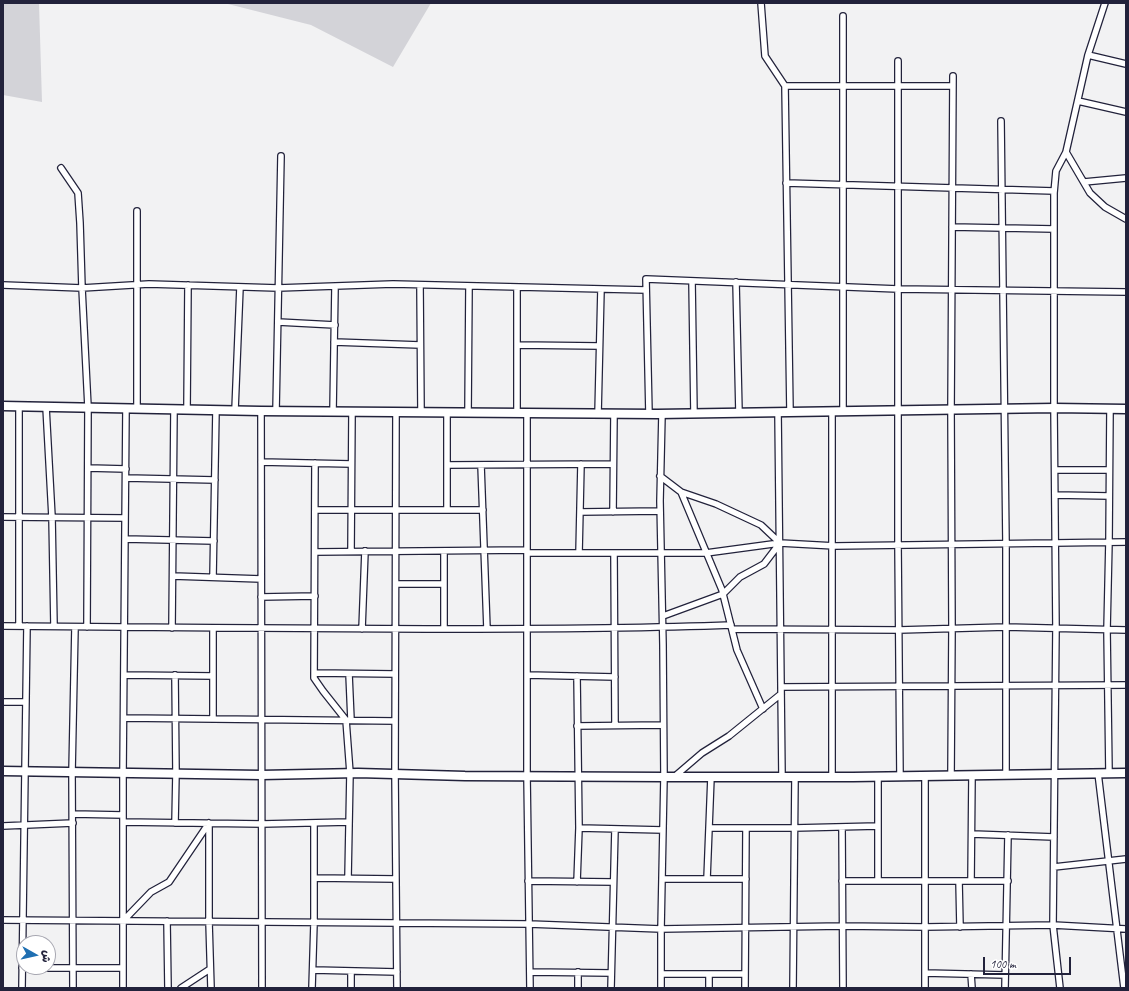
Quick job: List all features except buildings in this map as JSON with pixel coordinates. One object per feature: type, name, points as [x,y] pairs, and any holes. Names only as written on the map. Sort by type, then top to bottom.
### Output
[{"type":"main road","points":[[3,406],[261,411],[598,414],[694,414],[1054,408],[1126,409]]},
{"type":"main road","points":[[3,771],[262,775],[350,773],[664,778],[878,777],[1126,773]]},
{"type":"street","points":[[761,3],[765,56],[785,86],[790,412]]},
{"type":"street","points":[[1060,988],[1053,925],[1056,685],[1054,191],[1056,171],[1066,152],[1088,55],[1106,3]]},
{"type":"street","points":[[842,16],[843,412]]},
{"type":"street","points":[[1088,55],[1126,64]]},
{"type":"street","points":[[898,61],[898,545],[900,776]]},
{"type":"street","points":[[951,775],[953,76]]},
{"type":"street","points":[[785,86],[953,86]]},
{"type":"street","points":[[1078,101],[1126,112]]},
{"type":"street","points":[[1001,121],[1006,543],[1006,774]]},
{"type":"street","points":[[1066,152],[1090,193],[1105,207],[1126,219]]},
{"type":"street","points":[[276,411],[281,156]]},
{"type":"street","points":[[61,168],[78,193],[80,223],[88,407],[88,627]]},
{"type":"street","points":[[1084,182],[1126,178]]},
{"type":"street","points":[[786,184],[1054,191]]},
{"type":"street","points":[[137,212],[137,408]]},
{"type":"street","points":[[952,227],[1054,229]]},
{"type":"street","points":[[649,414],[646,279],[898,288],[1126,292]]},
{"type":"street","points":[[692,281],[694,414]]},
{"type":"street","points":[[736,282],[739,413]]},
{"type":"street","points":[[3,284],[82,288],[137,285],[278,288],[393,284],[646,290]]},
{"type":"street","points":[[187,409],[188,285]]},
{"type":"street","points":[[420,285],[421,412]]},
{"type":"street","points":[[468,413],[469,286]]},
{"type":"street","points":[[235,410],[240,287]]},
{"type":"street","points":[[333,411],[335,287]]},
{"type":"street","points":[[517,287],[517,413]]},
{"type":"street","points":[[598,414],[601,289]]},
{"type":"street","points":[[278,322],[335,324]]},
{"type":"street","points":[[334,342],[420,345]]},
{"type":"street","points":[[517,345],[599,346]]},
{"type":"street","points":[[19,406],[19,626]]},
{"type":"street","points":[[46,407],[52,517],[54,626]]},
{"type":"street","points":[[123,988],[126,408]]},
{"type":"street","points":[[172,628],[174,409]]},
{"type":"street","points":[[1109,773],[1107,630],[1110,409]]},
{"type":"street","points":[[212,577],[216,410]]},
{"type":"street","points":[[261,411],[262,988]]},
{"type":"street","points":[[351,551],[352,412]]},
{"type":"street","points":[[396,412],[395,774],[397,988]]},
{"type":"street","points":[[447,412],[448,510]]},
{"type":"street","points":[[778,412],[782,777]]},
{"type":"street","points":[[832,412],[832,777]]},
{"type":"street","points":[[527,413],[527,776],[530,988]]},
{"type":"street","points":[[613,512],[614,414]]},
{"type":"street","points":[[661,988],[664,778],[663,628],[660,511],[662,414]]},
{"type":"street","points":[[261,462],[351,464]]},
{"type":"street","points":[[315,464],[314,678],[348,720]]},
{"type":"street","points":[[481,464],[487,629]]},
{"type":"street","points":[[579,553],[581,464]]},
{"type":"street","points":[[447,465],[613,464]]},
{"type":"street","points":[[88,468],[126,469]]},
{"type":"street","points":[[1055,470],[1110,470]]},
{"type":"street","points":[[660,476],[682,492],[716,504],[761,524],[780,543]]},
{"type":"street","points":[[126,478],[215,480]]},
{"type":"street","points":[[682,492],[723,594],[737,650],[763,709]]},
{"type":"street","points":[[1055,495],[1110,496]]},
{"type":"street","points":[[315,510],[483,510]]},
{"type":"street","points":[[580,512],[660,511]]},
{"type":"street","points":[[3,517],[125,518]]},
{"type":"street","points":[[125,539],[214,542]]},
{"type":"street","points":[[315,552],[484,550],[579,553],[706,553],[780,543],[832,546],[1109,541],[1126,542]]},
{"type":"street","points":[[662,616],[723,594],[740,576],[764,564],[780,543]]},
{"type":"street","points":[[362,629],[364,551]]},
{"type":"street","points":[[444,551],[444,629]]},
{"type":"street","points":[[614,553],[615,725]]},
{"type":"street","points":[[173,576],[261,579]]},
{"type":"street","points":[[396,584],[444,584]]},
{"type":"street","points":[[261,597],[315,596]]},
{"type":"street","points":[[3,626],[362,629],[731,627],[780,630],[899,630],[1006,626],[1126,630]]},
{"type":"street","points":[[22,935],[27,626]]},
{"type":"street","points":[[73,988],[74,921],[72,772],[75,627]]},
{"type":"street","points":[[213,628],[213,719]]},
{"type":"street","points":[[314,673],[395,674]]},
{"type":"street","points":[[348,878],[350,773],[348,720],[349,674]]},
{"type":"street","points":[[124,675],[213,676]]},
{"type":"street","points":[[174,823],[176,773],[175,675]]},
{"type":"street","points":[[527,675],[614,677]]},
{"type":"street","points":[[577,676],[577,777],[579,828],[577,882]]},
{"type":"street","points":[[781,687],[1126,685]]},
{"type":"street","points":[[674,778],[702,752],[729,736],[781,694]]},
{"type":"street","points":[[3,702],[26,702]]},
{"type":"street","points":[[124,718],[395,720]]},
{"type":"street","points":[[577,726],[663,725]]},
{"type":"street","points":[[1098,773],[1124,988]]},
{"type":"street","points":[[971,881],[972,775]]},
{"type":"street","points":[[925,776],[925,988]]},
{"type":"street","points":[[707,879],[711,777]]},
{"type":"street","points":[[793,988],[795,777]]},
{"type":"street","points":[[878,777],[878,881]]},
{"type":"street","points":[[73,814],[123,815]]},
{"type":"street","points":[[123,822],[262,824],[349,822]]},
{"type":"street","points":[[3,826],[73,823]]},
{"type":"street","points":[[123,921],[151,892],[169,882],[210,823]]},
{"type":"street","points":[[210,823],[209,922],[211,988]]},
{"type":"street","points":[[312,988],[314,923],[314,823]]},
{"type":"street","points":[[710,828],[878,826]]},
{"type":"street","points":[[842,827],[843,988]]},
{"type":"street","points":[[579,828],[663,830]]},
{"type":"street","points":[[745,988],[746,828]]},
{"type":"street","points":[[611,988],[614,829]]},
{"type":"street","points":[[972,834],[1054,837]]},
{"type":"street","points":[[1005,988],[1008,835]]},
{"type":"street","points":[[1054,868],[1126,858]]},
{"type":"street","points":[[314,878],[396,879]]},
{"type":"street","points":[[662,879],[746,879]]},
{"type":"street","points":[[528,881],[613,882]]},
{"type":"street","points":[[842,881],[1008,881]]},
{"type":"street","points":[[959,881],[960,927]]},
{"type":"street","points":[[3,920],[529,924],[661,929],[1053,925],[1126,929]]},
{"type":"street","points":[[167,922],[168,988]]},
{"type":"street","points":[[56,968],[123,968]]},
{"type":"street","points":[[181,988],[210,969]]},
{"type":"street","points":[[313,970],[397,972]]},
{"type":"street","points":[[351,971],[351,988]]},
{"type":"street","points":[[530,972],[611,972]]},
{"type":"street","points":[[578,972],[578,988]]},
{"type":"street","points":[[925,973],[1005,975]]},
{"type":"street","points":[[661,974],[745,974]]},
{"type":"street","points":[[709,974],[709,988]]},
{"type":"street","points":[[972,974],[972,988]]},
{"type":"street","points":[[22,975],[22,988]]},
{"type":"shaded area","points":[[3,3],[39,3],[42,102],[3,95]]},
{"type":"shaded area","points":[[224,3],[431,3],[393,67],[311,25]]}]
